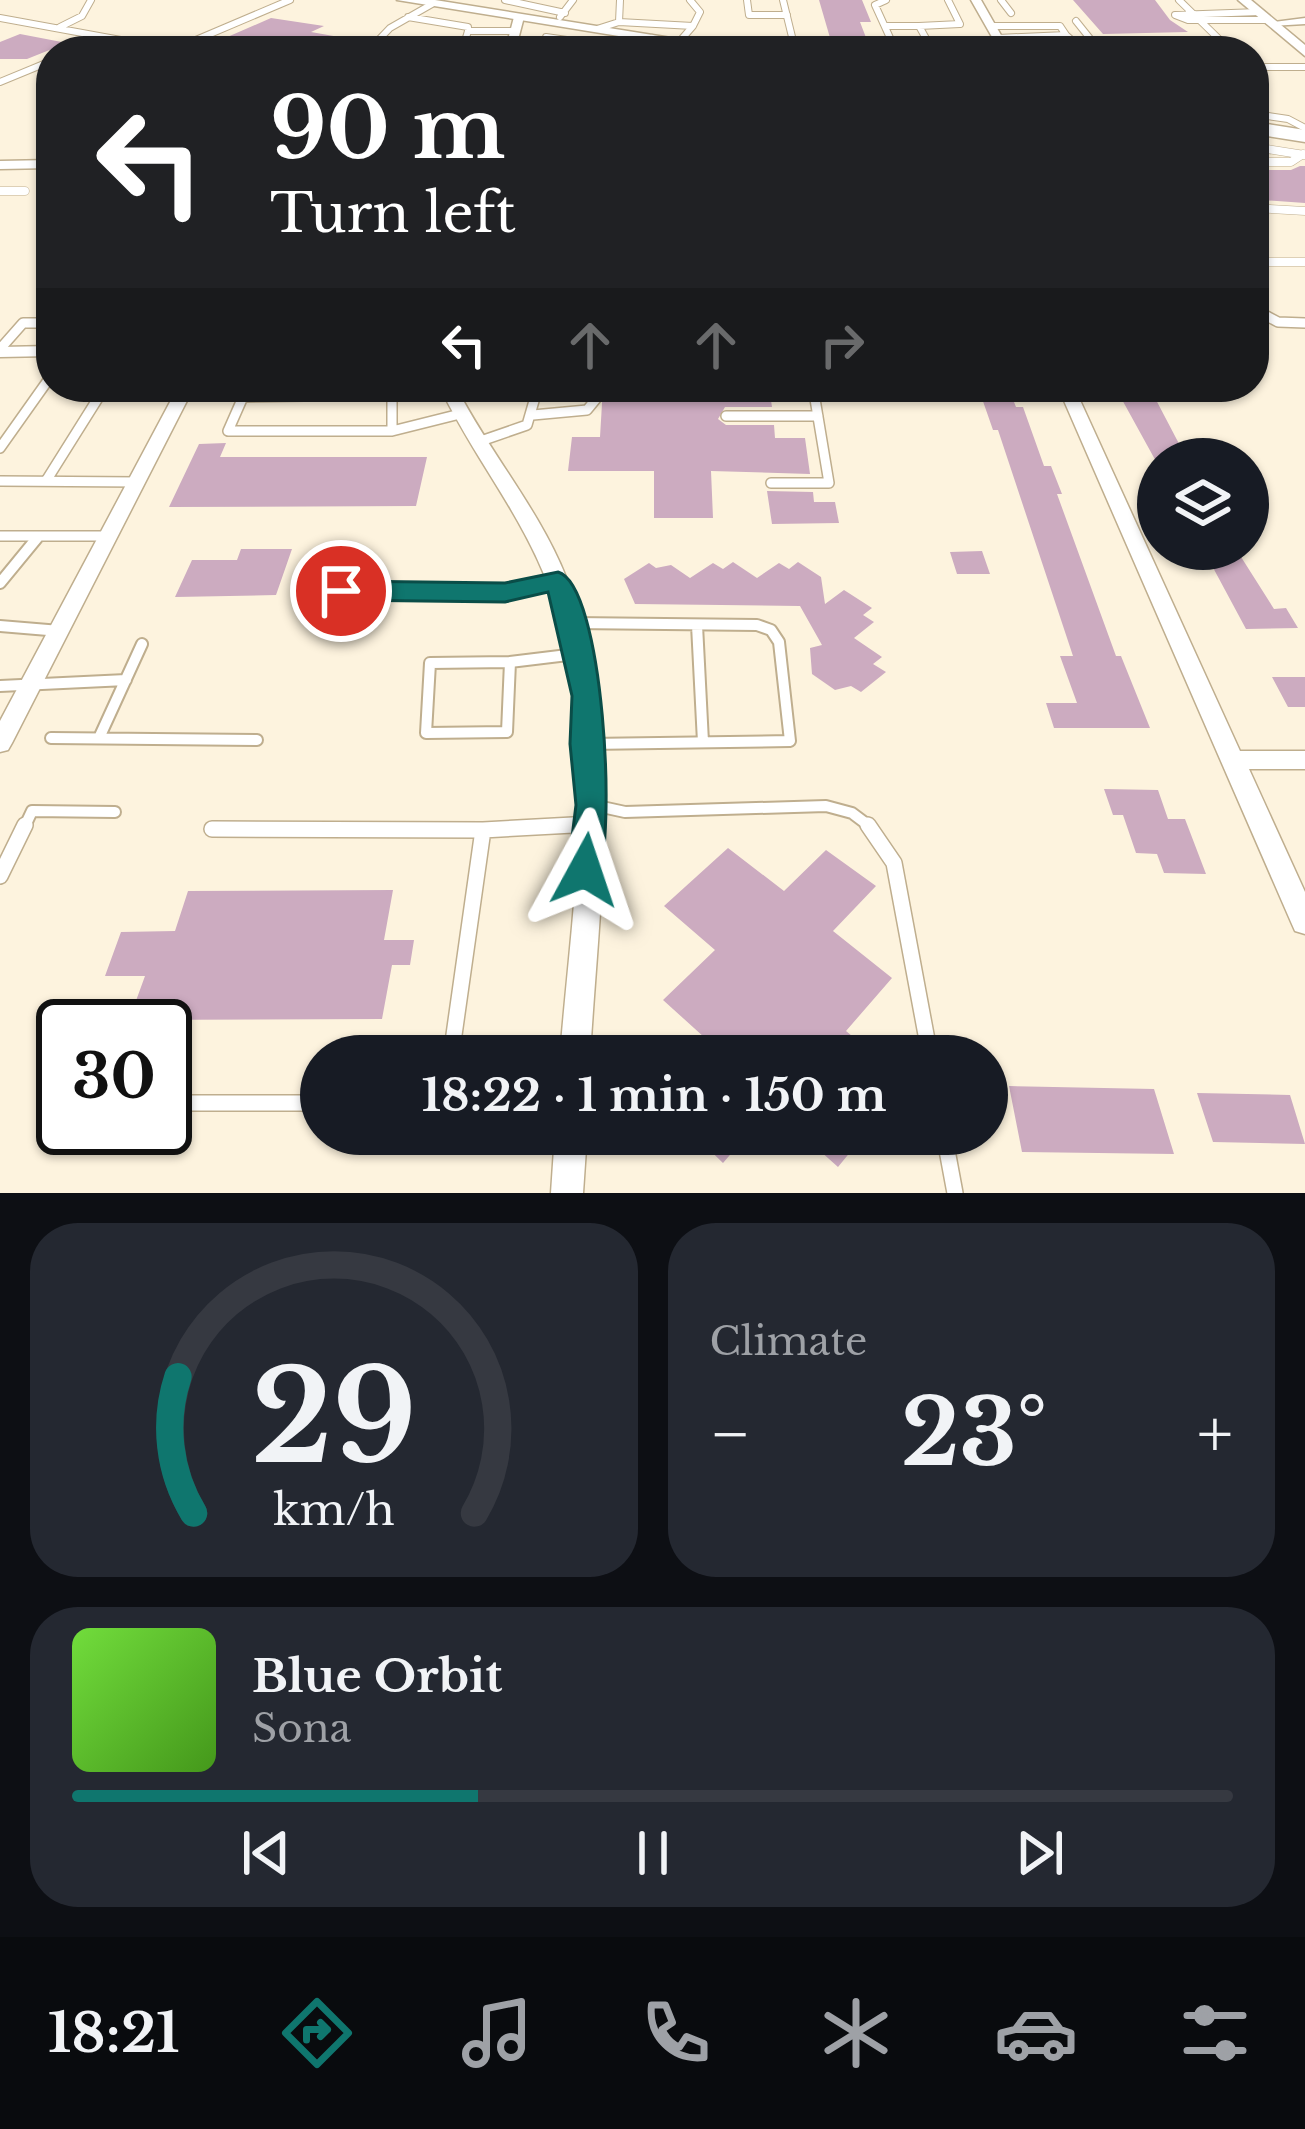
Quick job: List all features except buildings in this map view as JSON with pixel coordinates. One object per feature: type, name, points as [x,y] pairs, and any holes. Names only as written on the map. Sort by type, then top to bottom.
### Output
[{"type":"main road","points":[[406,8],[468,5],[517,24],[559,18],[640,36]]},
{"type":"main road","points":[[1269,132],[1305,142]]},
{"type":"street","points":[[976,0],[997,36]]},
{"type":"street","points":[[1244,0],[1305,52]]},
{"type":"street","points":[[1269,21],[1305,25]]},
{"type":"street","points":[[514,36],[517,24]]},
{"type":"street","points":[[0,165],[36,164]]},
{"type":"street","points":[[0,350],[36,351]]},
{"type":"street","points":[[0,743],[178,402]]},
{"type":"street","points":[[455,402],[475,443],[534,527],[558,581],[580,654],[587,696],[590,814],[576,1035]]},
{"type":"street","points":[[1073,402],[1305,922]]},
{"type":"street","points":[[1235,760],[1305,760]]},
{"type":"street","points":[[567,1193],[570,1155]]},
{"type":"lane","points":[[57,28],[82,16],[91,0]]},
{"type":"lane","points":[[205,36],[290,0]]},
{"type":"lane","points":[[505,0],[559,18],[573,0]]},
{"type":"lane","points":[[619,22],[620,0]]},
{"type":"lane","points":[[684,36],[700,12],[690,0]]},
{"type":"lane","points":[[747,0],[749,15],[787,16]]},
{"type":"lane","points":[[782,0],[792,36]]},
{"type":"lane","points":[[886,0],[875,5],[889,36]]},
{"type":"lane","points":[[885,26],[960,24],[948,0]]},
{"type":"lane","points":[[1001,0],[1011,14]]},
{"type":"lane","points":[[1179,0],[1216,36]]},
{"type":"lane","points":[[382,36],[406,8],[468,27],[466,36]]},
{"type":"lane","points":[[1191,12],[1269,21],[1200,20],[1174,15],[1191,12]]},
{"type":"lane","points":[[0,21],[102,36]]},
{"type":"lane","points":[[1076,21],[1089,36]]},
{"type":"lane","points":[[597,29],[619,22],[693,26]]},
{"type":"lane","points":[[468,31],[517,24]]},
{"type":"lane","points":[[919,26],[925,36]]},
{"type":"lane","points":[[991,26],[1060,26],[1067,36]]},
{"type":"lane","points":[[386,36],[390,28]]},
{"type":"lane","points":[[0,82],[36,67]]},
{"type":"lane","points":[[1269,67],[1305,67]]},
{"type":"lane","points":[[1269,116],[1288,119],[1305,142]]},
{"type":"lane","points":[[1269,146],[1305,142]]},
{"type":"lane","points":[[1269,163],[1291,162],[1305,142]]},
{"type":"lane","points":[[0,191],[25,191]]},
{"type":"lane","points":[[1269,209],[1305,211]]},
{"type":"lane","points":[[1269,262],[1305,262]]},
{"type":"lane","points":[[1269,317],[1305,323]]},
{"type":"lane","points":[[0,350],[23,323],[36,323]]},
{"type":"lane","points":[[0,448],[36,398]]},
{"type":"lane","points":[[46,481],[96,402]]},
{"type":"lane","points":[[241,402],[228,431],[392,431],[460,414]]},
{"type":"lane","points":[[392,402],[392,431]]},
{"type":"lane","points":[[533,415],[535,402]]},
{"type":"lane","points":[[475,443],[513,433],[533,415],[586,410],[593,402]]},
{"type":"lane","points":[[771,483],[829,483],[816,402]]},
{"type":"lane","points":[[726,416],[818,416]]},
{"type":"lane","points":[[0,481],[138,482]]},
{"type":"lane","points":[[0,536],[109,536]]},
{"type":"lane","points":[[0,583],[38,536]]},
{"type":"lane","points":[[341,591],[505,592],[558,581]]},
{"type":"lane","points":[[573,623],[758,626],[776,635],[790,741],[586,744]]},
{"type":"lane","points":[[0,626],[60,631]]},
{"type":"lane","points":[[697,626],[703,742]]},
{"type":"lane","points":[[99,739],[142,644]]},
{"type":"lane","points":[[510,662],[508,732],[426,733],[430,663],[510,662],[580,654]]},
{"type":"lane","points":[[0,686],[126,680]]},
{"type":"lane","points":[[51,738],[257,740]]},
{"type":"lane","points":[[212,830],[482,830],[590,814],[825,805],[857,817],[887,846],[926,1035]]},
{"type":"lane","points":[[0,876],[32,811],[115,812]]},
{"type":"lane","points":[[454,1035],[482,830]]},
{"type":"lane","points":[[192,1102],[300,1102]]},
{"type":"lane","points":[[948,1155],[955,1193]]},
{"type":"route","points":[[341,591],[505,592],[558,581],[573,623],[587,696],[592,805],[585,870]]}]
